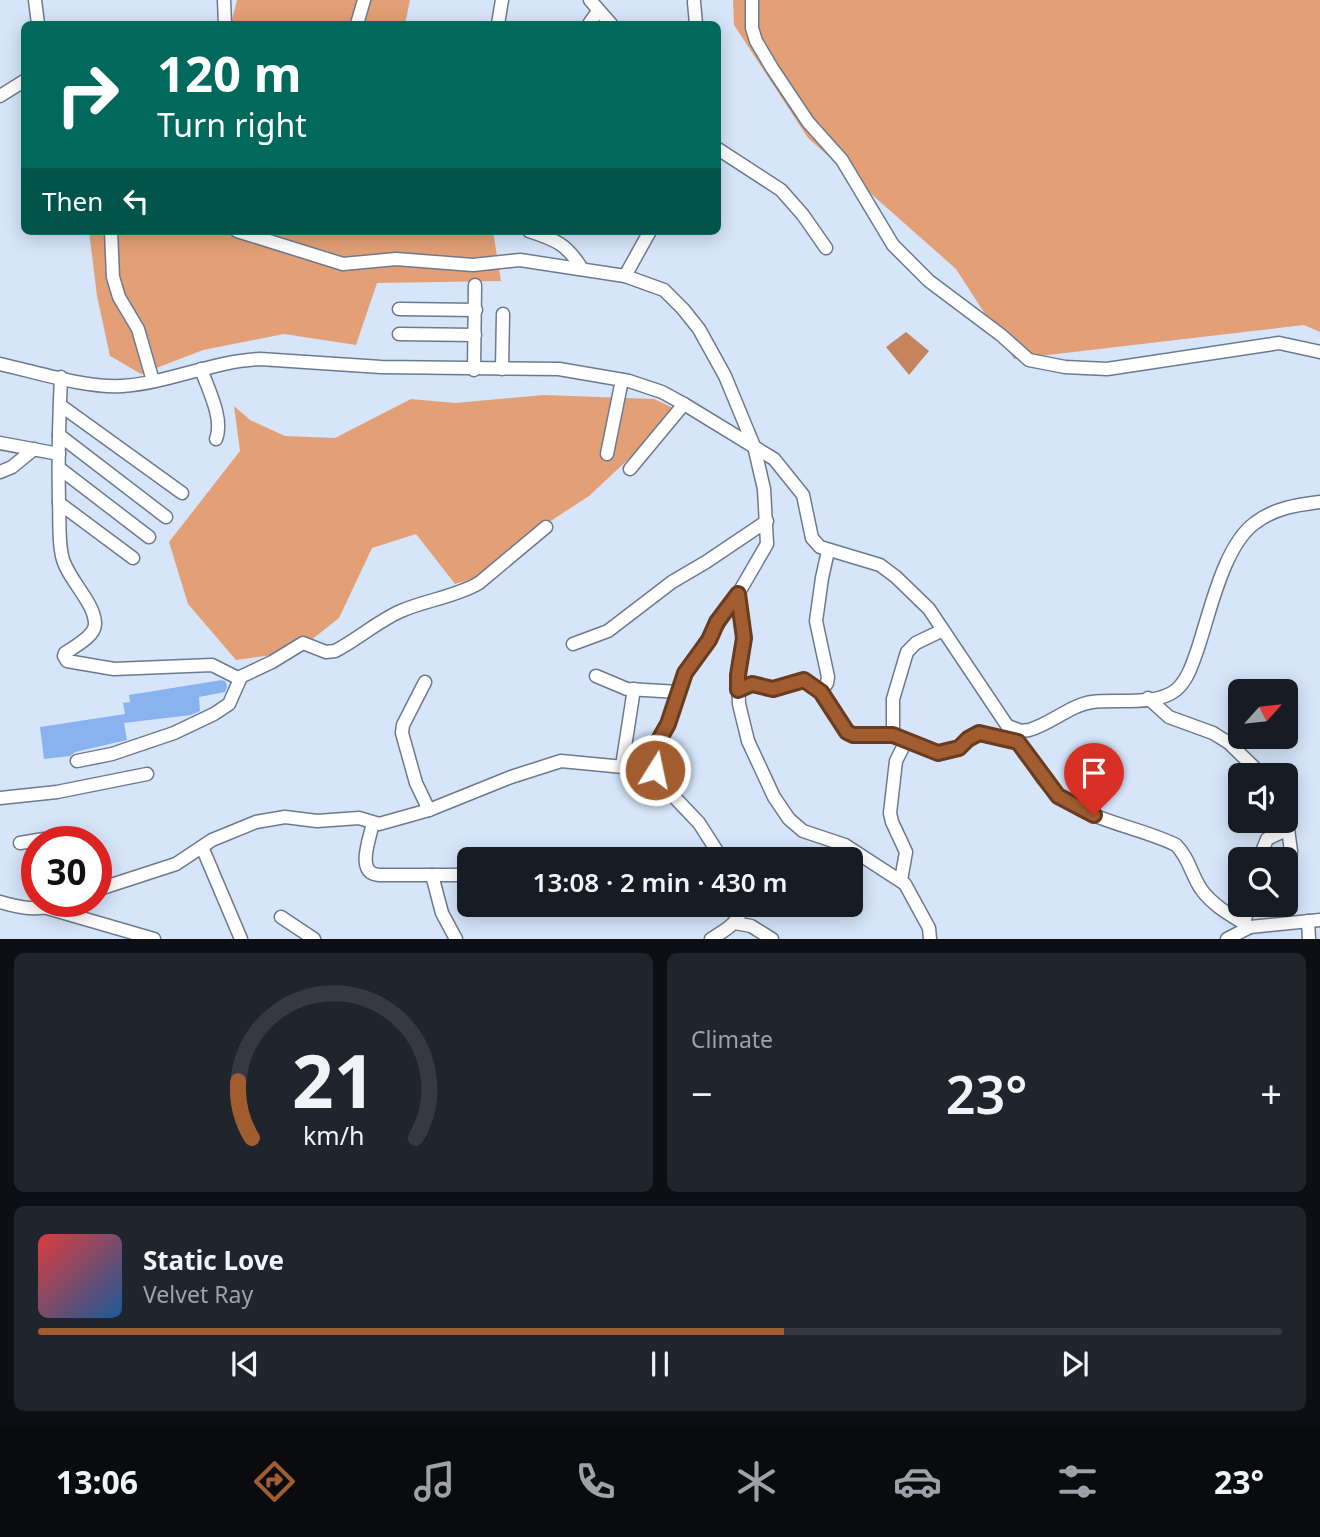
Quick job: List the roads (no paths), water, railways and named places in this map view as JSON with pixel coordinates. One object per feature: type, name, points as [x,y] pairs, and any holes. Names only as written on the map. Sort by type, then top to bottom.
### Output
[{"type":"street","points":[[35,0],[38,21]]},
{"type":"street","points":[[224,0],[225,21]]},
{"type":"street","points":[[358,21],[364,0]]},
{"type":"street","points":[[498,21],[502,0]]},
{"type":"street","points":[[590,0],[608,21]]},
{"type":"street","points":[[752,0],[752,27],[756,41],[807,122],[842,160],[893,245],[929,281],[1001,335],[1029,360],[1065,367],[1107,369],[1279,343],[1320,352]]},
{"type":"street","points":[[694,2],[696,21]]},
{"type":"street","points":[[591,21],[598,11]]},
{"type":"street","points":[[0,96],[21,83]]},
{"type":"street","points":[[721,151],[780,190],[803,215],[826,248]]},
{"type":"street","points":[[110,235],[113,277],[119,297],[138,329],[153,381]]},
{"type":"street","points":[[250,235],[343,264],[396,259],[473,265],[520,260],[625,276],[664,290],[699,329],[725,376],[754,446],[764,489],[767,521],[767,544],[738,594],[690,665],[668,724],[659,740],[655,770],[659,781],[699,824],[714,847]]},
{"type":"street","points":[[540,235],[562,243],[582,269]]},
{"type":"street","points":[[625,276],[648,235]]},
{"type":"street","points":[[474,370],[475,285]]},
{"type":"street","points":[[399,309],[475,310]]},
{"type":"street","points":[[502,369],[503,314]]},
{"type":"street","points":[[399,334],[475,335]]},
{"type":"street","points":[[0,364],[120,386],[153,381],[242,359],[474,370],[559,369],[622,380],[662,393],[774,459],[799,489],[806,502],[812,538],[820,547],[880,565],[929,609],[1051,789],[1069,804],[1176,845],[1184,852],[1196,880],[1208,898],[1247,925]]},
{"type":"street","points":[[201,369],[217,422],[218,433],[215,439]]},
{"type":"street","points":[[61,377],[59,503],[62,558],[87,603],[95,624],[88,636],[65,653],[67,661],[114,668],[212,665],[235,678],[272,662],[300,644],[326,652],[335,651],[396,613],[479,583],[546,527]]},
{"type":"street","points":[[607,454],[622,380]]},
{"type":"street","points":[[631,469],[684,404]]},
{"type":"street","points":[[60,405],[182,493]]},
{"type":"street","points":[[59,435],[166,517]]},
{"type":"street","points":[[0,443],[34,449],[59,461],[149,537]]},
{"type":"street","points":[[0,472],[12,467],[34,449]]},
{"type":"street","points":[[1009,726],[1021,731],[1029,730],[1091,702],[1164,696],[1176,690],[1184,682],[1226,565],[1242,534],[1270,513],[1320,502]]},
{"type":"street","points":[[59,503],[133,558]]},
{"type":"street","points":[[573,644],[608,631],[672,582],[767,521]]},
{"type":"street","points":[[821,692],[828,677],[816,621],[828,551]]},
{"type":"street","points":[[738,594],[744,638],[738,675],[739,704],[752,754],[774,797],[789,820],[803,831],[851,848],[875,867],[901,880],[910,891],[929,928],[930,939]]},
{"type":"street","points":[[893,735],[893,699],[908,652],[916,642],[943,630]]},
{"type":"street","points":[[596,676],[613,685],[679,692]]},
{"type":"street","points":[[77,761],[112,754],[174,733],[214,714],[229,704],[241,677]]},
{"type":"street","points":[[738,690],[752,684],[773,689],[804,680],[821,692],[847,732],[853,735],[893,735],[938,753],[959,748],[979,733],[1018,742]]},
{"type":"street","points":[[425,682],[403,725],[402,733],[418,789],[429,810]]},
{"type":"street","points":[[622,766],[634,689]]},
{"type":"street","points":[[1148,698],[1169,717],[1213,733],[1229,743],[1250,763]]},
{"type":"street","points":[[901,880],[906,852],[890,813],[896,761],[906,741]]},
{"type":"street","points":[[112,885],[176,863],[235,829],[275,818],[317,821],[359,818],[379,824],[429,810],[511,777],[561,761],[655,770]]},
{"type":"street","points":[[0,798],[57,792],[147,774]]},
{"type":"street","points":[[373,822],[365,861],[367,871],[373,875],[457,875]]},
{"type":"street","points":[[1264,847],[1267,839],[1280,833]]},
{"type":"street","points":[[202,847],[242,939]]},
{"type":"street","points":[[432,875],[442,913],[456,939]]},
{"type":"street","points":[[0,902],[21,908]]},
{"type":"street","points":[[93,917],[154,939]]},
{"type":"street","points":[[711,939],[738,917]]},
{"type":"street","points":[[1247,925],[1248,917]]},
{"type":"street","points":[[1285,917],[1285,924]]},
{"type":"street","points":[[281,918],[314,939]]},
{"type":"street","points":[[1227,939],[1247,925],[1314,920],[1309,939]]},
{"type":"street","points":[[734,923],[751,926],[772,939]]}]
